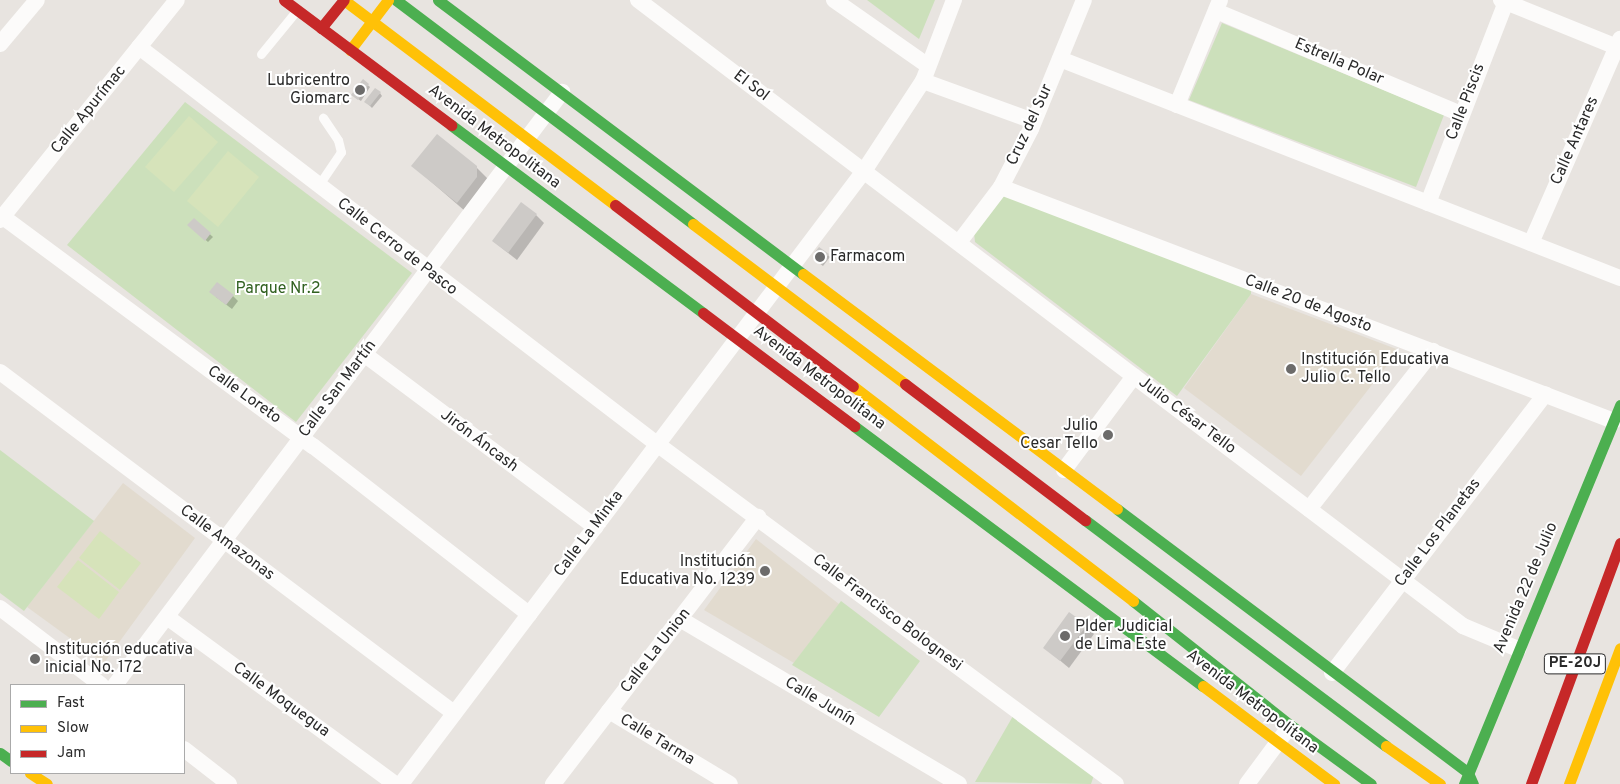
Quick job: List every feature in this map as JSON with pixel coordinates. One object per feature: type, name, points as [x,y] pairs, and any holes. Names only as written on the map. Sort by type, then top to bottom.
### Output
[{"type":"street","points":[[0,44],[37,0]]},
{"type":"street","name":"Calle Apurímac","points":[[2,218],[177,0]]},
{"type":"street","name":"Avenida Metropolitana","points":[[284,0],[1334,784]]},
{"type":"street","points":[[321,28],[344,0]]},
{"type":"street","name":"Avenida Metropolitana","points":[[344,0],[755,314],[1027,517],[1290,725],[1371,784]]},
{"type":"street","points":[[350,50],[388,0]]},
{"type":"street","points":[[396,0],[777,285],[1368,733],[1440,784]]},
{"type":"street","points":[[438,0],[793,264],[1332,673],[1473,784]]},
{"type":"street","name":"El Sol","points":[[638,0],[864,171]]},
{"type":"street","points":[[834,0],[925,73],[1033,121]]},
{"type":"street","name":"Calle La Minka","points":[[401,784],[864,171],[925,73],[954,0]]},
{"type":"street","name":"Cruz del Sur","points":[[960,241],[1001,186],[1033,121],[1084,0]]},
{"type":"street","points":[[1504,1],[1618,43]]},
{"type":"street","name":"Calle Piscis","points":[[1428,203],[1504,1]]},
{"type":"street","points":[[1177,105],[1218,5]]},
{"type":"street","name":"Estrella Polar","points":[[1218,5],[1462,114]]},
{"type":"street","name":"Calle Antares","points":[[1531,243],[1618,43]]},
{"type":"street","name":"Calle Cerro de Pasco","points":[[139,47],[657,444]]},
{"type":"street","points":[[1060,59],[1620,278]]},
{"type":"street","name":"Calle San Martín","points":[[116,684],[562,92]]},
{"type":"street","name":"Julio César Tello","points":[[864,171],[960,241],[1463,626],[1518,649]]},
{"type":"street","name":"Calle 20 de Agosto","points":[[1001,186],[1614,421]]},
{"type":"street","name":"Calle Loreto","points":[[2,218],[302,438],[529,614]]},
{"type":"street","points":[[1309,509],[1433,351]]},
{"type":"street","name":"Jirón Áncash","points":[[364,354],[595,527]]},
{"type":"street","name":"Calle Amazonas","points":[[0,372],[454,713]]},
{"type":"street","points":[[1064,470],[1134,376]]},
{"type":"street","name":"Calle Los Planetas","points":[[1332,673],[1545,394]]},
{"type":"street","name":"Avenida 22 de Julio","points":[[1466,778],[1620,405]]},
{"type":"street","name":"Calle Francisco Bolognesi","points":[[657,444],[758,517],[1106,781]]},
{"type":"street","name":"Calle La Union","points":[[554,784],[758,517]]},
{"type":"street","name":"PE-20J","points":[[1531,784],[1620,543]]},
{"type":"street","points":[[0,608],[100,684]]},
{"type":"street","name":"Calle Moquegua","points":[[167,617],[395,784]]},
{"type":"street","name":"Calle Junín","points":[[680,619],[959,784]]},
{"type":"street","name":"PE-20J","points":[[1569,784],[1620,648]]},
{"type":"street","name":"Calle Tarma","points":[[610,711],[730,784]]},
{"type":"street","points":[[1247,784],[1290,725]]},
{"type":"street","points":[[185,750],[229,784]]},
{"type":"lane","points":[[261,54],[298,10]]},
{"type":"lane","points":[[318,186],[341,152],[338,140],[323,118]]},
{"type":"shaded area","name":"Institución Educativa Julio C. Tello","points":[[1251,294],[1399,350],[1301,476],[1184,388]]},
{"type":"shaded area","points":[[123,483],[195,538],[104,663],[27,607]]},
{"type":"shaded area","name":"Institución Educativa No. 1239","points":[[756,539],[839,604],[794,663],[704,610]]},
{"type":"green space","points":[[867,0],[935,0],[919,39]]},
{"type":"green space","points":[[1222,23],[1444,115],[1416,187],[1189,100]]},
{"type":"green space","name":"Parque Nr.2","points":[[185,102],[412,273],[296,422],[67,245]]},
{"type":"green space","points":[[189,116],[218,142],[174,192],[145,167]]},
{"type":"green space","points":[[228,151],[259,177],[218,227],[187,201]]},
{"type":"green space","points":[[1014,193],[1251,287],[1251,294],[1177,396],[975,242],[974,233],[1001,196]]},
{"type":"green space","points":[[0,450],[94,521],[24,611],[0,593]]},
{"type":"green space","points":[[100,531],[141,563],[120,590],[79,558]]},
{"type":"green space","points":[[78,560],[119,592],[99,619],[57,587]]},
{"type":"green space","points":[[841,601],[920,661],[879,717],[792,665]]},
{"type":"green space","points":[[1013,716],[1094,775],[1091,784],[975,782]]},
{"type":"building","name":"Lubricentro Giomarc","points":[[363,79],[369,84],[358,100],[351,95]]},
{"type":"building","points":[[375,88],[381,92],[370,106],[364,102]]},
{"type":"building","points":[[437,134],[477,166],[477,177],[457,203],[411,166]]},
{"type":"building","points":[[521,202],[537,214],[508,253],[492,241]]},
{"type":"building","points":[[194,218],[211,233],[205,241],[187,225]]},
{"type":"building","name":"Farmacom","points":[[819,247],[829,254],[821,264],[815,260],[814,253]]},
{"type":"building","points":[[217,282],[234,295],[226,305],[209,292]]},
{"type":"building","name":"Plder Judicial de Lima Este","points":[[1069,612],[1087,625],[1060,661],[1043,648]]},
{"type":"traffic: fast","points":[[396,0],[693,224]]},
{"type":"traffic: fast","points":[[438,0],[803,274]]},
{"type":"traffic: fast","points":[[451,125],[703,313]]},
{"type":"traffic: fast","points":[[1464,784],[1620,405]]},
{"type":"traffic: fast","points":[[854,426],[1203,686]]},
{"type":"traffic: fast","points":[[1117,509],[1468,773],[1473,784]]},
{"type":"traffic: fast","points":[[1085,520],[1386,746]]},
{"type":"traffic: fast","points":[[1133,601],[1290,725],[1371,784]]},
{"type":"traffic: fast","points":[[0,753],[10,760]]},
{"type":"traffic: slow","points":[[344,0],[615,205]]},
{"type":"traffic: slow","points":[[350,50],[388,0]]},
{"type":"traffic: slow","points":[[693,224],[905,384]]},
{"type":"traffic: slow","points":[[803,274],[1117,509]]},
{"type":"traffic: slow","points":[[853,386],[1133,601]]},
{"type":"traffic: slow","points":[[1569,784],[1620,648]]},
{"type":"traffic: slow","points":[[1203,686],[1334,784]]},
{"type":"traffic: slow","points":[[1386,746],[1440,784]]},
{"type":"traffic: slow","points":[[32,774],[47,784]]},
{"type":"traffic: jam","points":[[284,0],[451,125]]},
{"type":"traffic: jam","points":[[321,28],[344,0]]},
{"type":"traffic: jam","points":[[615,205],[853,386]]},
{"type":"traffic: jam","points":[[703,313],[854,426]]},
{"type":"traffic: jam","points":[[905,384],[1085,520]]},
{"type":"traffic: jam","points":[[1531,784],[1620,543]]},
{"type":"place","name":"Lubricentro Giomarc","points":[[360,90]]},
{"type":"place","name":"Farmacom","points":[[820,257]]},
{"type":"place","name":"Institución Educativa Julio C. Tello","points":[[1291,369]]},
{"type":"place","name":"Julio Cesar Tello","points":[[1108,435]]},
{"type":"place","name":"Institución Educativa No. 1239","points":[[765,571]]},
{"type":"place","name":"Plder Judicial de Lima Este","points":[[1065,636]]},
{"type":"place","name":"Institución educativa inicial No. 172","points":[[35,659]]}]
